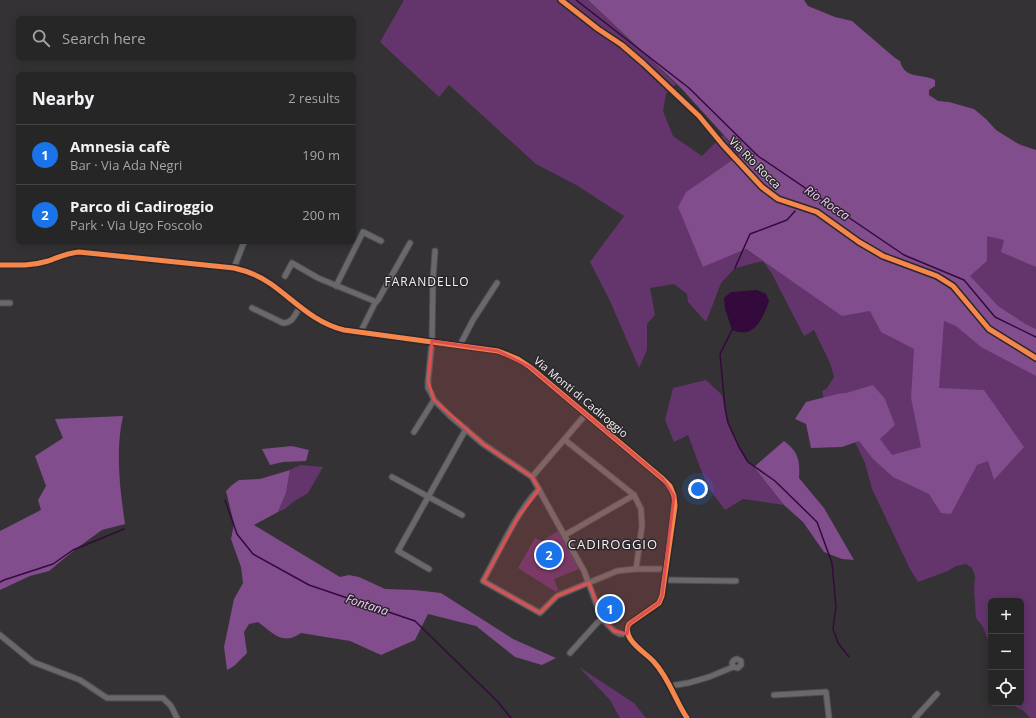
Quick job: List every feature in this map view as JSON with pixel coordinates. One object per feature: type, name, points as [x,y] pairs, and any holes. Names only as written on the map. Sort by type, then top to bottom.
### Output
[{"type":"street","name":"Via Rio Rocca","points":[[561,0],[598,29],[622,45],[644,64],[699,116],[723,145],[762,187],[778,199],[817,212],[859,242],[883,256],[937,276],[953,286],[990,329],[1036,358]]},
{"type":"street","points":[[336,286],[363,232],[381,241]]},
{"type":"street","points":[[361,331],[375,303],[410,243]]},
{"type":"street","points":[[234,268],[243,244]]},
{"type":"street","points":[[435,251],[432,341],[428,381],[428,388],[434,400],[488,447],[532,477],[584,571],[602,619],[614,631],[620,634],[627,634],[631,641],[654,662],[670,686],[688,718]]},
{"type":"street","name":"Via Monti di Cadiroggio","points":[[0,265],[28,265],[48,261],[68,253],[79,252],[234,268],[265,280],[313,317],[332,327],[498,351],[518,359],[530,367],[644,462],[670,486],[674,496],[675,506],[662,596],[659,603],[629,624],[627,627],[627,634]]},
{"type":"street","points":[[285,276],[292,263],[318,278],[375,303]]},
{"type":"street","points":[[460,345],[473,320],[497,283]]},
{"type":"street","points":[[0,303],[10,303]]},
{"type":"street","points":[[252,308],[283,323],[286,323],[292,320],[300,307]]},
{"type":"street","points":[[414,432],[434,400]]},
{"type":"street","points":[[532,477],[586,414]]},
{"type":"street","points":[[429,569],[398,551],[466,429]]},
{"type":"street","points":[[565,440],[634,495],[641,509],[642,526],[636,569]]},
{"type":"street","points":[[392,477],[462,515]]},
{"type":"street","points":[[539,489],[532,496],[518,517],[483,580],[540,613],[558,596],[617,571],[636,569],[666,569]]},
{"type":"street","points":[[565,535],[634,495]]},
{"type":"street","points":[[665,580],[736,581]]},
{"type":"street","points":[[570,653],[602,619]]},
{"type":"street","points":[[0,635],[33,662],[80,680],[107,698],[164,698],[171,706],[177,718]]},
{"type":"street","points":[[670,686],[709,677],[733,667]]},
{"type":"street","points":[[774,695],[826,692],[829,718]]},
{"type":"street","points":[[915,718],[937,694]]},
{"type":"highlighted area","points":[[432,341],[498,351],[530,367],[663,479],[674,496],[662,596],[659,603],[629,624],[627,634],[614,631],[602,619],[589,583],[557,596],[540,613],[483,581],[518,517],[539,489],[532,477],[483,444],[434,400],[428,381]]},
{"type":"shaded area","points":[[404,0],[588,0],[676,84],[666,94],[663,111],[673,136],[702,156],[723,135],[741,154],[686,192],[703,267],[745,249],[763,261],[735,268],[721,283],[706,322],[688,302],[687,294],[674,284],[650,288],[655,315],[647,324],[647,350],[639,368],[610,301],[590,262],[624,216],[578,186],[536,164],[449,85],[439,97],[380,42]]},
{"type":"shaded area","points":[[588,0],[804,0],[808,6],[835,17],[852,21],[900,61],[902,67],[910,74],[935,80],[935,86],[929,90],[929,95],[938,101],[949,102],[974,109],[996,130],[1020,145],[1036,150],[1036,267],[1001,252],[1004,240],[987,236],[987,261],[970,276],[998,306],[1027,325],[1036,329],[1036,376],[981,347],[956,326],[944,321],[939,388],[984,390],[1024,447],[994,480],[988,461],[977,465],[951,514],[941,513],[929,494],[893,477],[873,459],[859,441],[842,447],[811,448],[806,424],[795,419],[806,402],[873,385],[885,399],[895,425],[880,439],[892,455],[921,447],[911,398],[914,349],[881,332],[870,311],[842,316],[746,249],[703,267],[678,207],[686,192],[741,154],[681,88]]},
{"type":"shaded area","points":[[999,139],[1017,143],[1036,150],[1036,718],[1030,718],[1024,711],[1016,706],[1024,706],[1024,598],[988,598],[988,640],[983,627],[976,618],[974,589],[975,576],[972,568],[966,564],[956,566],[948,571],[918,582],[910,569],[872,489],[865,463],[853,438],[824,399],[822,391],[827,388],[834,377],[830,363],[814,330],[804,336],[772,274],[763,261]]},
{"type":"shaded area","points":[[757,290],[766,294],[769,301],[764,314],[752,330],[740,332],[732,330],[725,309],[724,298],[731,292]]},
{"type":"shaded area","points":[[706,380],[722,395],[728,423],[744,457],[754,467],[784,505],[743,499],[725,510],[707,486],[688,435],[674,442],[665,420],[673,388]]},
{"type":"shaded area","points":[[123,416],[119,443],[119,470],[125,524],[102,530],[49,571],[30,576],[0,590],[0,531],[41,510],[38,500],[46,486],[35,456],[63,438],[55,419]]},
{"type":"shaded area","points":[[784,441],[793,449],[798,457],[799,478],[824,508],[854,560],[842,559],[824,552],[803,522],[784,505],[754,467]]},
{"type":"shaded area","points":[[292,446],[309,450],[306,461],[283,462],[270,465],[262,449]]},
{"type":"shaded area","points":[[300,465],[323,467],[308,493],[285,509],[278,512],[286,493],[290,470]]},
{"type":"shaded area","points":[[290,470],[286,493],[278,512],[254,525],[340,577],[349,575],[359,577],[385,589],[441,593],[513,639],[556,658],[542,665],[515,657],[476,626],[428,614],[415,640],[381,655],[350,641],[301,633],[294,637],[283,638],[273,634],[258,622],[249,624],[244,632],[247,653],[234,666],[227,670],[224,647],[234,599],[243,583],[241,567],[231,539],[234,524],[226,491],[239,480],[260,479]]},
{"type":"shaded area","points":[[558,531],[579,569],[554,579],[558,590],[556,592],[518,568],[535,538],[542,541]]},
{"type":"shaded area","points":[[579,667],[634,703],[646,718],[620,718],[610,700]]},
{"type":"waterway","name":"Rio Rocca","points":[[576,0],[689,88],[758,156],[904,255],[964,280],[995,317],[1036,337]]},
{"type":"waterway","points":[[735,268],[750,234],[787,220],[795,211]]},
{"type":"waterway","points":[[732,330],[720,354],[725,408],[728,423],[748,462],[775,481],[817,522],[832,563],[836,607],[833,629],[838,643],[849,657]]},
{"type":"waterway","name":"Fontana","points":[[225,500],[237,534],[253,554],[309,585],[415,621],[498,702],[511,718]]},
{"type":"waterway","points":[[0,582],[53,564],[73,550],[124,529]]},
{"type":"cycle path","points":[[561,0],[598,29],[622,45],[644,64],[699,116],[723,145],[762,187],[778,199],[817,212],[859,242],[883,256],[937,276],[953,286],[989,329],[1036,358]]},
{"type":"cycle path","points":[[0,265],[36,264],[67,254],[79,252],[234,268],[249,272],[271,284],[305,311],[333,327],[344,330],[498,351],[518,359],[530,367],[670,486],[674,496],[675,506],[662,596],[659,603],[629,624],[627,630],[628,635],[635,645],[654,662],[664,675],[687,718]]},
{"type":"place","name":"Parco di Cadiroggio","points":[[549,555]]},
{"type":"place","name":"Amnesia cafè","points":[[610,609]]},
{"type":"district","name":"FARANDELLO","points":[[427,282]]},
{"type":"district","name":"CADIROGGIO","points":[[613,544]]}]
